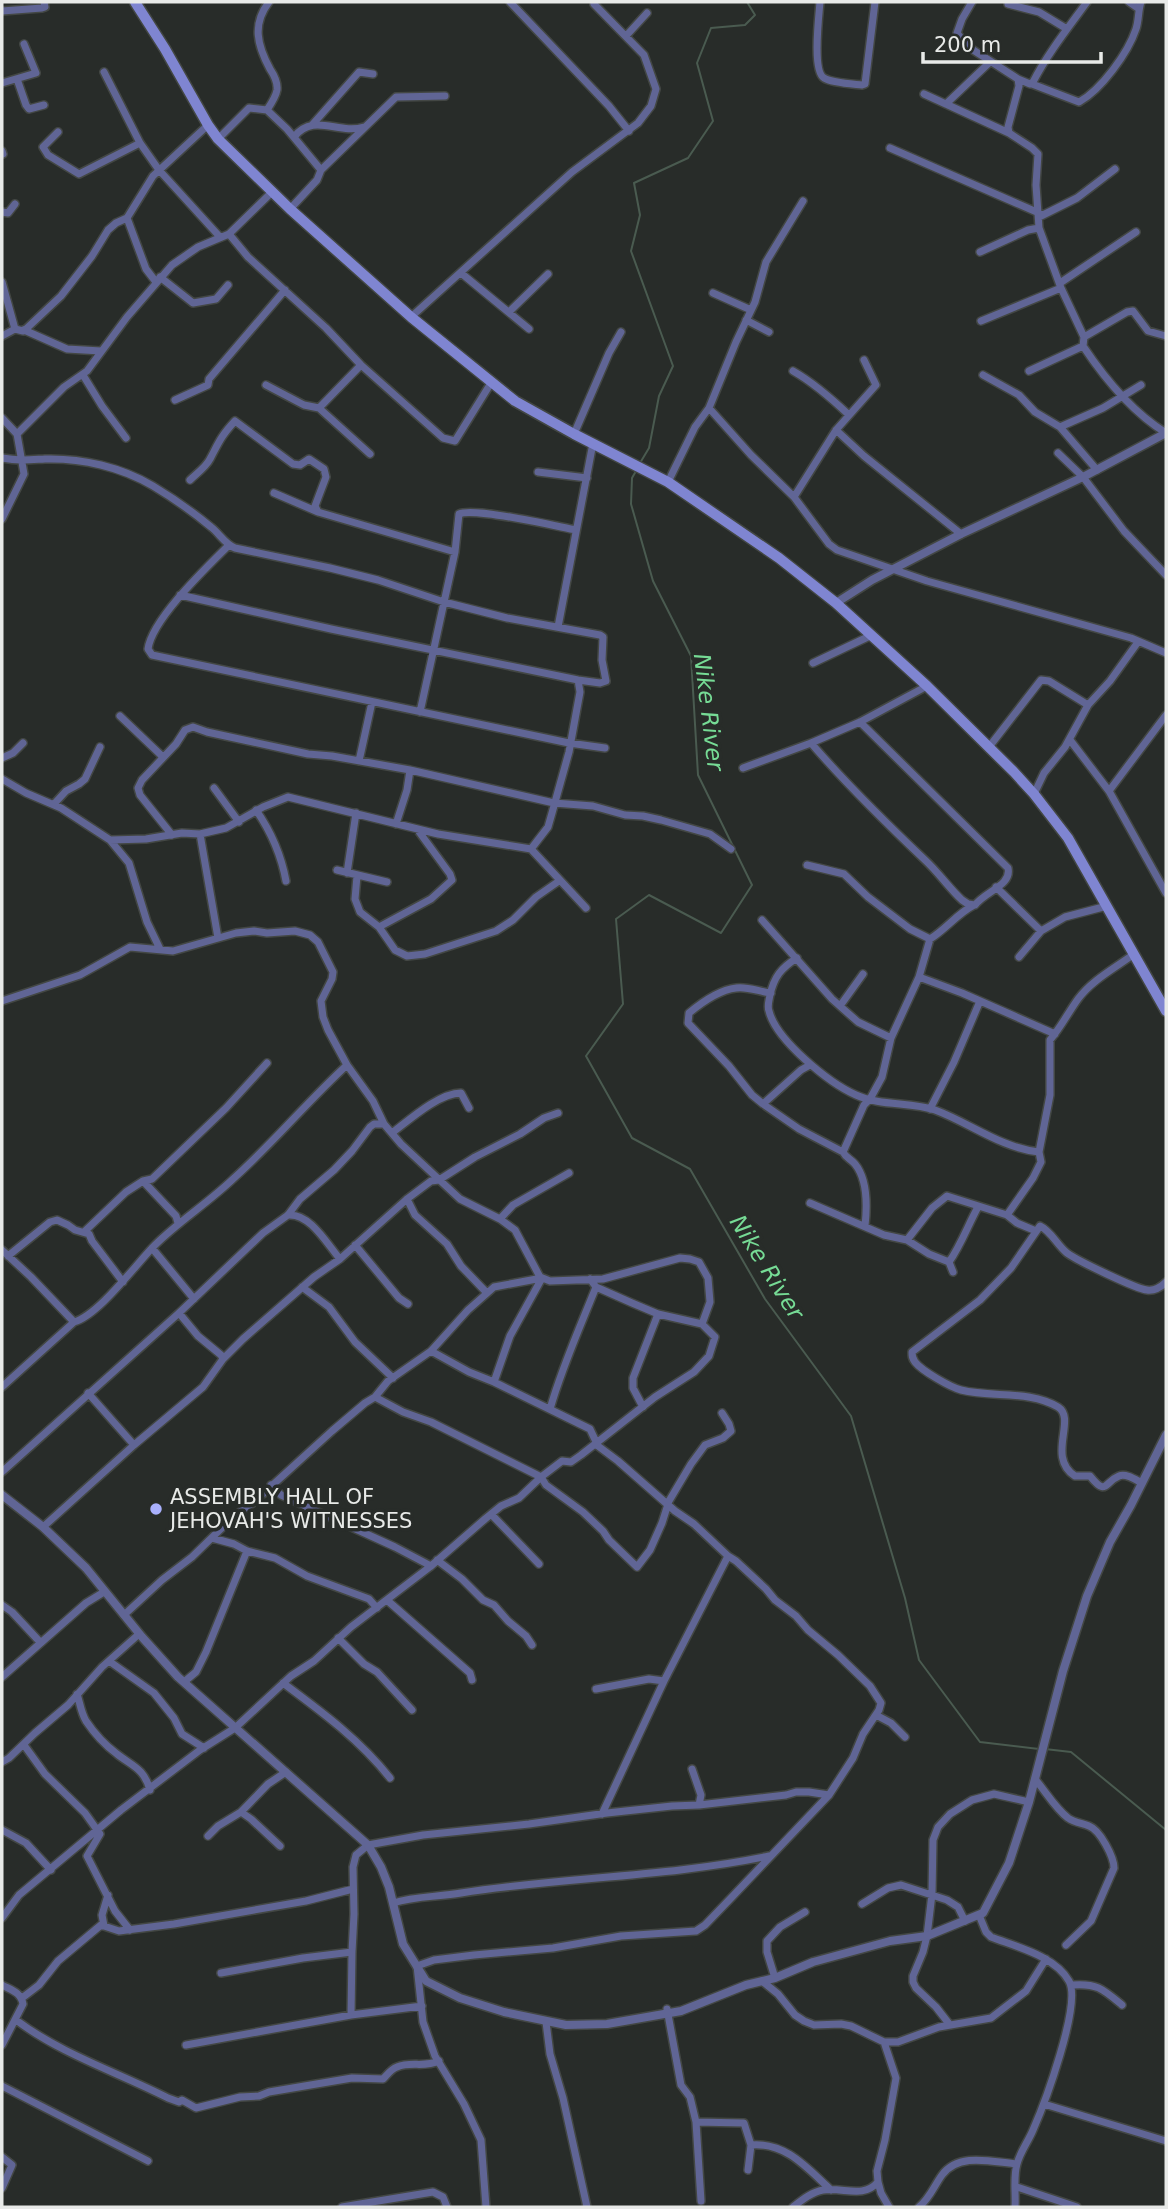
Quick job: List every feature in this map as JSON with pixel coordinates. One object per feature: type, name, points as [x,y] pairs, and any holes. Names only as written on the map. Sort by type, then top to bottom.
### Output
[{"type":"main road","points":[[135,2],[218,139],[290,209],[411,317],[515,401],[663,480],[779,558],[836,603],[927,686],[1034,794],[1068,838],[1166,1011]]},
{"type":"street","points":[[268,110],[277,85],[264,58],[257,31],[263,10],[269,2]]},
{"type":"street","points":[[510,2],[609,106],[629,131]]},
{"type":"street","points":[[820,2],[820,74],[825,79],[862,85],[865,84],[875,2]]},
{"type":"street","points":[[972,2],[957,33],[967,46],[1017,79],[1079,102],[1115,67],[1127,50],[1136,30],[1140,6],[1129,2]]},
{"type":"street","points":[[1032,84],[1087,2]]},
{"type":"street","points":[[2,11],[44,4]]},
{"type":"street","points":[[411,317],[572,172],[629,131],[651,106],[656,89],[644,55],[594,4]]},
{"type":"street","points":[[1008,4],[1039,12],[1067,29]]},
{"type":"street","points":[[626,36],[647,13]]},
{"type":"street","points":[[2,83],[36,73],[24,44]]},
{"type":"street","points":[[946,104],[990,62]]},
{"type":"street","points":[[104,72],[140,143],[159,170],[220,237]]},
{"type":"street","points":[[312,125],[359,72],[373,74]]},
{"type":"street","points":[[17,79],[29,109],[44,105]]},
{"type":"street","points":[[1009,133],[1008,127],[1019,86],[1017,79]]},
{"type":"street","points":[[836,603],[863,585],[961,534],[1083,477],[1166,433],[1146,419],[1102,375],[1083,346],[1084,337],[1060,286],[1039,228],[1036,185],[1038,154],[1009,133],[924,94]]},
{"type":"street","points":[[290,209],[317,180],[321,170],[396,97],[445,96]]},
{"type":"street","points":[[218,139],[249,108],[268,110],[294,136],[321,170]]},
{"type":"street","points":[[24,330],[61,296],[108,230],[127,218],[159,170],[208,125]]},
{"type":"street","points":[[294,136],[302,127],[312,125],[354,130],[365,127]]},
{"type":"street","points":[[58,132],[43,147],[45,151],[79,174],[140,143]]},
{"type":"street","points":[[890,148],[1039,215],[1077,198],[1115,169]]},
{"type":"street","points":[[17,435],[64,387],[83,375],[158,280],[186,254],[229,234],[272,192]]},
{"type":"street","points":[[663,480],[709,408],[751,310],[766,262],[803,201]]},
{"type":"street","points":[[2,212],[8,213],[15,204]]},
{"type":"street","points":[[127,218],[146,269],[158,280],[193,303],[216,299],[228,285]]},
{"type":"street","points":[[980,252],[1028,230],[1039,228]]},
{"type":"street","points":[[981,321],[1060,286],[1136,232]]},
{"type":"street","points":[[229,234],[248,257],[361,365],[438,433],[455,442],[491,383]]},
{"type":"street","points":[[461,273],[529,329]]},
{"type":"street","points":[[509,312],[548,274]]},
{"type":"street","points":[[2,282],[15,330]]},
{"type":"street","points":[[174,400],[208,385],[209,379],[285,290]]},
{"type":"street","points":[[713,293],[751,310]]},
{"type":"street","points":[[1084,337],[1133,311],[1148,331],[1166,336]]},
{"type":"street","points":[[746,320],[769,332]]},
{"type":"street","points":[[2,336],[15,330],[24,330],[67,349],[101,351]]},
{"type":"street","points":[[574,434],[609,353],[621,332]]},
{"type":"street","points":[[1029,371],[1083,346]]},
{"type":"street","points":[[794,497],[836,430],[876,385],[864,360]]},
{"type":"street","points":[[318,408],[361,365]]},
{"type":"street","points":[[793,371],[849,415]]},
{"type":"street","points":[[83,375],[126,438]]},
{"type":"street","points":[[983,375],[1018,395],[1035,412],[1060,427],[1097,470]]},
{"type":"street","points":[[266,385],[304,405],[318,408],[370,454]]},
{"type":"street","points":[[1060,427],[1103,408],[1141,385]]},
{"type":"street","points":[[709,408],[794,497],[829,544],[837,550],[978,595],[1131,638],[1166,653]]},
{"type":"street","points":[[2,418],[17,435],[24,469],[22,480],[2,519]]},
{"type":"street","points":[[190,480],[210,459],[211,452],[235,421],[293,464],[300,465],[309,459],[324,469],[326,477],[316,506],[318,512]]},
{"type":"street","points":[[836,430],[961,534]]},
{"type":"street","points":[[558,627],[593,443]]},
{"type":"street","points":[[1058,453],[1083,477],[1124,531],[1166,575]]},
{"type":"street","points":[[2,458],[104,465],[151,484],[213,528],[229,545],[378,580],[443,602],[603,637],[602,660],[606,681],[600,683],[578,680],[180,595]]},
{"type":"street","points":[[538,472],[587,478]]},
{"type":"street","points":[[274,493],[318,512],[455,552]]},
{"type":"street","points":[[420,712],[455,552],[459,513],[523,519],[576,530]]},
{"type":"street","points":[[229,545],[180,595],[150,640],[148,649],[152,655],[569,743],[605,748]]},
{"type":"street","points":[[813,663],[873,635]]},
{"type":"street","points":[[1034,794],[1044,773],[1070,740],[1088,705],[1110,681],[1138,642]]},
{"type":"street","points":[[531,849],[548,827],[580,692],[578,680]]},
{"type":"street","points":[[989,747],[1041,680],[1049,681],[1088,705]]},
{"type":"street","points":[[743,768],[860,722],[927,686]]},
{"type":"street","points":[[359,761],[372,702]]},
{"type":"street","points":[[120,716],[163,757]]},
{"type":"street","points":[[1109,791],[1165,720]]},
{"type":"street","points":[[843,1152],[864,1105],[881,1077],[891,1038],[919,976],[930,939],[982,897],[1006,883],[1009,874],[1008,868],[860,722]]},
{"type":"street","points":[[172,835],[138,792],[138,785],[176,744],[185,730],[193,727],[308,754],[410,770],[554,803],[593,806],[625,816],[661,820],[710,834],[731,849]]},
{"type":"street","points":[[1070,740],[1109,791],[1166,893]]},
{"type":"street","points":[[2,758],[13,753],[23,743]]},
{"type":"street","points":[[811,743],[953,891],[968,904],[975,905]]},
{"type":"street","points":[[54,804],[66,791],[85,779],[100,747]]},
{"type":"street","points":[[397,824],[410,770]]},
{"type":"street","points":[[2,779],[26,793],[54,804],[110,840],[129,863],[147,922],[160,949]]},
{"type":"street","points":[[214,788],[239,822]]},
{"type":"street","points":[[110,840],[146,839],[221,830],[256,810],[288,797],[417,829],[531,849],[586,908]]},
{"type":"street","points":[[256,810],[271,831],[281,856],[286,881]]},
{"type":"street","points":[[347,873],[356,813]]},
{"type":"street","points":[[379,927],[431,899],[452,880],[417,829]]},
{"type":"street","points":[[200,834],[218,938]]},
{"type":"street","points":[[807,865],[844,874],[868,897],[901,922],[930,939]]},
{"type":"street","points":[[337,870],[387,882]]},
{"type":"street","points":[[357,876],[355,900],[360,912],[379,927],[395,950],[407,956],[425,954],[496,931],[559,881]]},
{"type":"street","points":[[996,887],[1041,930]]},
{"type":"street","points":[[1019,957],[1041,930],[1065,917],[1107,906]]},
{"type":"street","points":[[762,920],[840,1006],[858,1022],[891,1038]]},
{"type":"street","points":[[2,1001],[80,975],[130,947],[173,951],[254,931],[295,931],[310,935],[318,942],[333,972],[321,1001],[323,1017],[347,1065],[373,1101],[384,1124],[401,1144],[460,1199],[500,1219],[515,1230],[542,1278]]},
{"type":"street","points":[[1007,1215],[1041,1162],[1039,1152],[1050,1095],[1050,1040],[1079,998],[1093,983],[1135,954]]},
{"type":"street","points":[[797,958],[777,975],[772,984],[768,1009],[774,1023],[800,1056],[818,1072],[856,1095],[930,1109],[1022,1150],[1039,1152]]},
{"type":"street","points":[[840,1006],[863,974]]},
{"type":"street","points":[[919,976],[1055,1034]]},
{"type":"street","points":[[771,993],[736,987],[704,1002],[689,1013],[688,1023],[752,1095],[799,1129],[843,1152],[846,1158],[855,1164],[862,1181],[867,1207],[865,1226]]},
{"type":"street","points":[[930,1109],[980,1001]]},
{"type":"street","points":[[85,1231],[126,1192],[143,1181],[152,1179],[226,1108],[267,1063]]},
{"type":"street","points":[[2,1387],[123,1282],[178,1223],[231,1182],[347,1065]]},
{"type":"street","points":[[763,1104],[810,1065]]},
{"type":"street","points":[[392,1133],[420,1111],[454,1093],[461,1093],[469,1108]]},
{"type":"street","points":[[43,1527],[203,1387],[223,1359],[302,1287],[340,1259],[407,1199],[432,1181],[439,1180],[475,1157],[558,1112]]},
{"type":"street","points":[[2,1472],[179,1313],[263,1233],[288,1215],[300,1199],[352,1151],[370,1127],[384,1124]]},
{"type":"street","points":[[500,1219],[513,1205],[569,1173]]},
{"type":"street","points":[[143,1181],[176,1216],[178,1223]]},
{"type":"street","points":[[907,1240],[932,1208],[947,1196],[1007,1215],[1017,1223],[1036,1231]]},
{"type":"street","points":[[407,1199],[415,1215],[447,1244],[461,1266],[487,1293]]},
{"type":"street","points":[[810,1203],[884,1235],[907,1240],[929,1254],[949,1262],[953,1272]]},
{"type":"street","points":[[949,1262],[960,1246],[978,1207]]},
{"type":"street","points":[[288,1215],[297,1214],[306,1220],[340,1259]]},
{"type":"street","points":[[74,1322],[5,1253],[54,1220],[60,1220],[75,1230],[85,1231],[123,1282]]},
{"type":"street","points":[[1142,1483],[1120,1475],[1102,1487],[1090,1476],[1075,1476],[1063,1462],[1060,1451],[1065,1426],[1064,1413],[1060,1408],[1038,1399],[960,1390],[926,1371],[914,1361],[912,1352],[980,1300],[1011,1268],[1040,1226],[1075,1259],[1146,1290],[1157,1289],[1166,1282]]},
{"type":"street","points":[[355,1245],[399,1298],[408,1304]]},
{"type":"street","points":[[152,1248],[194,1299]]},
{"type":"street","points":[[124,1615],[332,1431],[375,1397],[393,1378],[431,1351],[468,1310],[494,1287],[542,1278],[556,1281],[614,1278],[680,1258],[699,1262],[708,1278],[710,1302],[702,1324]]},
{"type":"street","points":[[494,1382],[510,1336],[542,1278]]},
{"type":"street","points":[[2,1919],[19,1895],[97,1830],[204,1748],[235,1728],[284,1683],[388,1601],[501,1506],[519,1498],[562,1461],[571,1462],[643,1406],[694,1372],[709,1356],[715,1337],[702,1324],[659,1314],[596,1287],[590,1279]]},
{"type":"street","points":[[302,1287],[329,1307],[355,1342],[393,1378]]},
{"type":"street","points":[[550,1409],[596,1287]]},
{"type":"street","points":[[179,1313],[198,1336],[223,1359]]},
{"type":"street","points":[[643,1406],[633,1388],[633,1378],[659,1314]]},
{"type":"street","points":[[417,1966],[435,1960],[553,1948],[621,1936],[696,1931],[717,1913],[828,1795],[853,1758],[881,1703],[870,1686],[736,1561],[598,1446],[590,1429],[469,1372],[431,1351]]},
{"type":"street","points":[[88,1394],[134,1445]]},
{"type":"street","points":[[375,1397],[519,1464],[541,1477],[546,1485],[604,1531],[609,1540],[637,1567],[650,1550],[667,1505],[705,1446],[731,1431],[722,1413]]},
{"type":"street","points":[[2,1495],[43,1527],[86,1568],[139,1634],[184,1682],[368,1845],[381,1867],[403,1944],[426,1981],[460,1998],[503,2012],[566,2025],[596,2025],[667,2011],[681,2011],[813,1962],[890,1941],[927,1936],[979,1915],[987,1909],[1009,1863],[1029,1802],[1063,1671],[1087,1596],[1110,1542],[1166,1435]]},
{"type":"street","points":[[271,1485],[281,1495],[434,1563],[462,1579],[483,1600],[495,1605],[532,1645]]},
{"type":"street","points":[[491,1514],[539,1564]]},
{"type":"street","points":[[212,1538],[275,1558],[307,1576],[369,1599],[377,1608]]},
{"type":"street","points":[[184,1682],[196,1672],[206,1652],[247,1551]]},
{"type":"street","points":[[602,1814],[664,1681],[728,1556]]},
{"type":"street","points":[[2,1677],[86,1603],[104,1591]]},
{"type":"street","points":[[388,1601],[470,1672],[472,1680]]},
{"type":"street","points":[[2,1605],[40,1642]]},
{"type":"street","points":[[2,1762],[24,1745],[139,1634]]},
{"type":"street","points":[[338,1638],[364,1664],[377,1672],[412,1710]]},
{"type":"street","points":[[109,1661],[124,1669],[154,1693],[174,1718],[182,1734],[204,1748]]},
{"type":"street","points":[[596,1689],[649,1679],[664,1681]]},
{"type":"street","points":[[284,1683],[322,1710],[370,1755],[390,1778]]},
{"type":"street","points":[[77,1694],[84,1718],[116,1754],[137,1768],[146,1778],[149,1790]]},
{"type":"street","points":[[876,1715],[891,1723],[905,1737]]},
{"type":"street","points":[[24,1745],[45,1774],[85,1813],[100,1834],[87,1856],[121,1920],[130,1930]]},
{"type":"street","points":[[692,1769],[701,1796],[699,1805]]},
{"type":"street","points":[[208,1836],[218,1826],[241,1812],[268,1784],[286,1772]]},
{"type":"street","points":[[1037,1775],[1060,1811],[1070,1820],[1094,1829],[1106,1845],[1115,1868],[1095,1916],[1066,1945]]},
{"type":"street","points":[[351,2015],[353,1867],[356,1855],[368,1845],[424,1835],[796,1792],[828,1795]]},
{"type":"street","points":[[950,2025],[913,1982],[927,1936],[932,1894],[933,1840],[938,1827],[950,1814],[972,1800],[994,1794],[1029,1802]]},
{"type":"street","points":[[241,1812],[280,1846]]},
{"type":"street","points":[[2,1830],[26,1843],[51,1870]]},
{"type":"street","points":[[393,1903],[409,1898],[712,1867],[770,1856]]},
{"type":"street","points":[[862,1903],[888,1888],[901,1885],[932,1894],[958,1907],[965,1921]]},
{"type":"street","points":[[22,1998],[39,1985],[58,1961],[101,1925],[119,1931],[130,1930],[306,1901],[353,1889]]},
{"type":"street","points":[[104,1926],[102,1915],[108,1895]]},
{"type":"street","points":[[775,1978],[767,1952],[767,1941],[780,1927],[805,1912]]},
{"type":"street","points":[[979,1915],[991,1937],[1046,1959],[1063,1973],[1072,1986],[1073,1996],[1066,2036],[1044,2104],[1017,2164],[1015,2207]]},
{"type":"street","points":[[221,1973],[352,1952]]},
{"type":"street","points":[[762,1981],[804,2021],[814,2025],[851,2026],[884,2042],[898,2042],[950,2025],[991,2018],[1026,1991],[1046,1959]]},
{"type":"street","points":[[417,1966],[423,2022],[439,2061],[481,2140],[486,2207]]},
{"type":"street","points":[[2,1984],[17,1992],[23,2004],[2,2045]]},
{"type":"street","points":[[1072,1986],[1088,1984],[1103,1989],[1122,2005]]},
{"type":"street","points":[[186,2045],[351,2015],[422,2006]]},
{"type":"street","points":[[667,2011],[681,2085],[690,2098],[696,2122],[701,2201]]},
{"type":"street","points":[[16,2020],[28,2030],[76,2055],[168,2098],[179,2102],[182,2099],[196,2108],[240,2097],[259,2096],[339,2080],[359,2077],[383,2079],[394,2068],[429,2066],[439,2061]]},
{"type":"street","points":[[546,2022],[550,2054],[563,2098],[587,2207]]},
{"type":"street","points":[[884,2042],[896,2078],[877,2171],[878,2182],[889,2207]]},
{"type":"street","points":[[2,2086],[148,2161]]},
{"type":"street","points":[[1044,2104],[1166,2141]]},
{"type":"street","points":[[696,2122],[744,2123],[751,2145],[748,2170]]},
{"type":"street","points":[[751,2145],[780,2148],[798,2159],[831,2190]]},
{"type":"street","points":[[2,2157],[12,2165],[2,2188]]},
{"type":"street","points":[[919,2207],[927,2201],[941,2176],[959,2161],[1017,2164]]},
{"type":"street","points":[[793,2207],[812,2193],[831,2190],[862,2192],[871,2189],[878,2182]]},
{"type":"street","points":[[1017,2188],[1077,2207]]},
{"type":"street","points":[[341,2207],[433,2192],[443,2197],[447,2207]]},
{"type":"waterway","name":"Nike River","points":[[640,463],[649,448],[659,396],[673,366],[631,251],[640,215],[634,183],[688,158],[713,121],[697,63],[711,28],[745,25],[755,15],[747,2]]},
{"type":"waterway","name":"Nike River","points":[[636,471],[632,478],[631,504],[653,581],[691,656],[698,775],[752,885],[721,933],[649,895],[616,919],[623,1004],[586,1056],[632,1138],[690,1169],[765,1299],[851,1416],[905,1598],[919,1660],[980,1742],[1039,1749]]},
{"type":"waterway","name":"Nike River","points":[[1045,1749],[1071,1752],[1166,1830]]},
{"type":"place","name":"ASSEMBLY HALL OF JEHOVAH'S WITNESSES","points":[[156,1509]]}]
